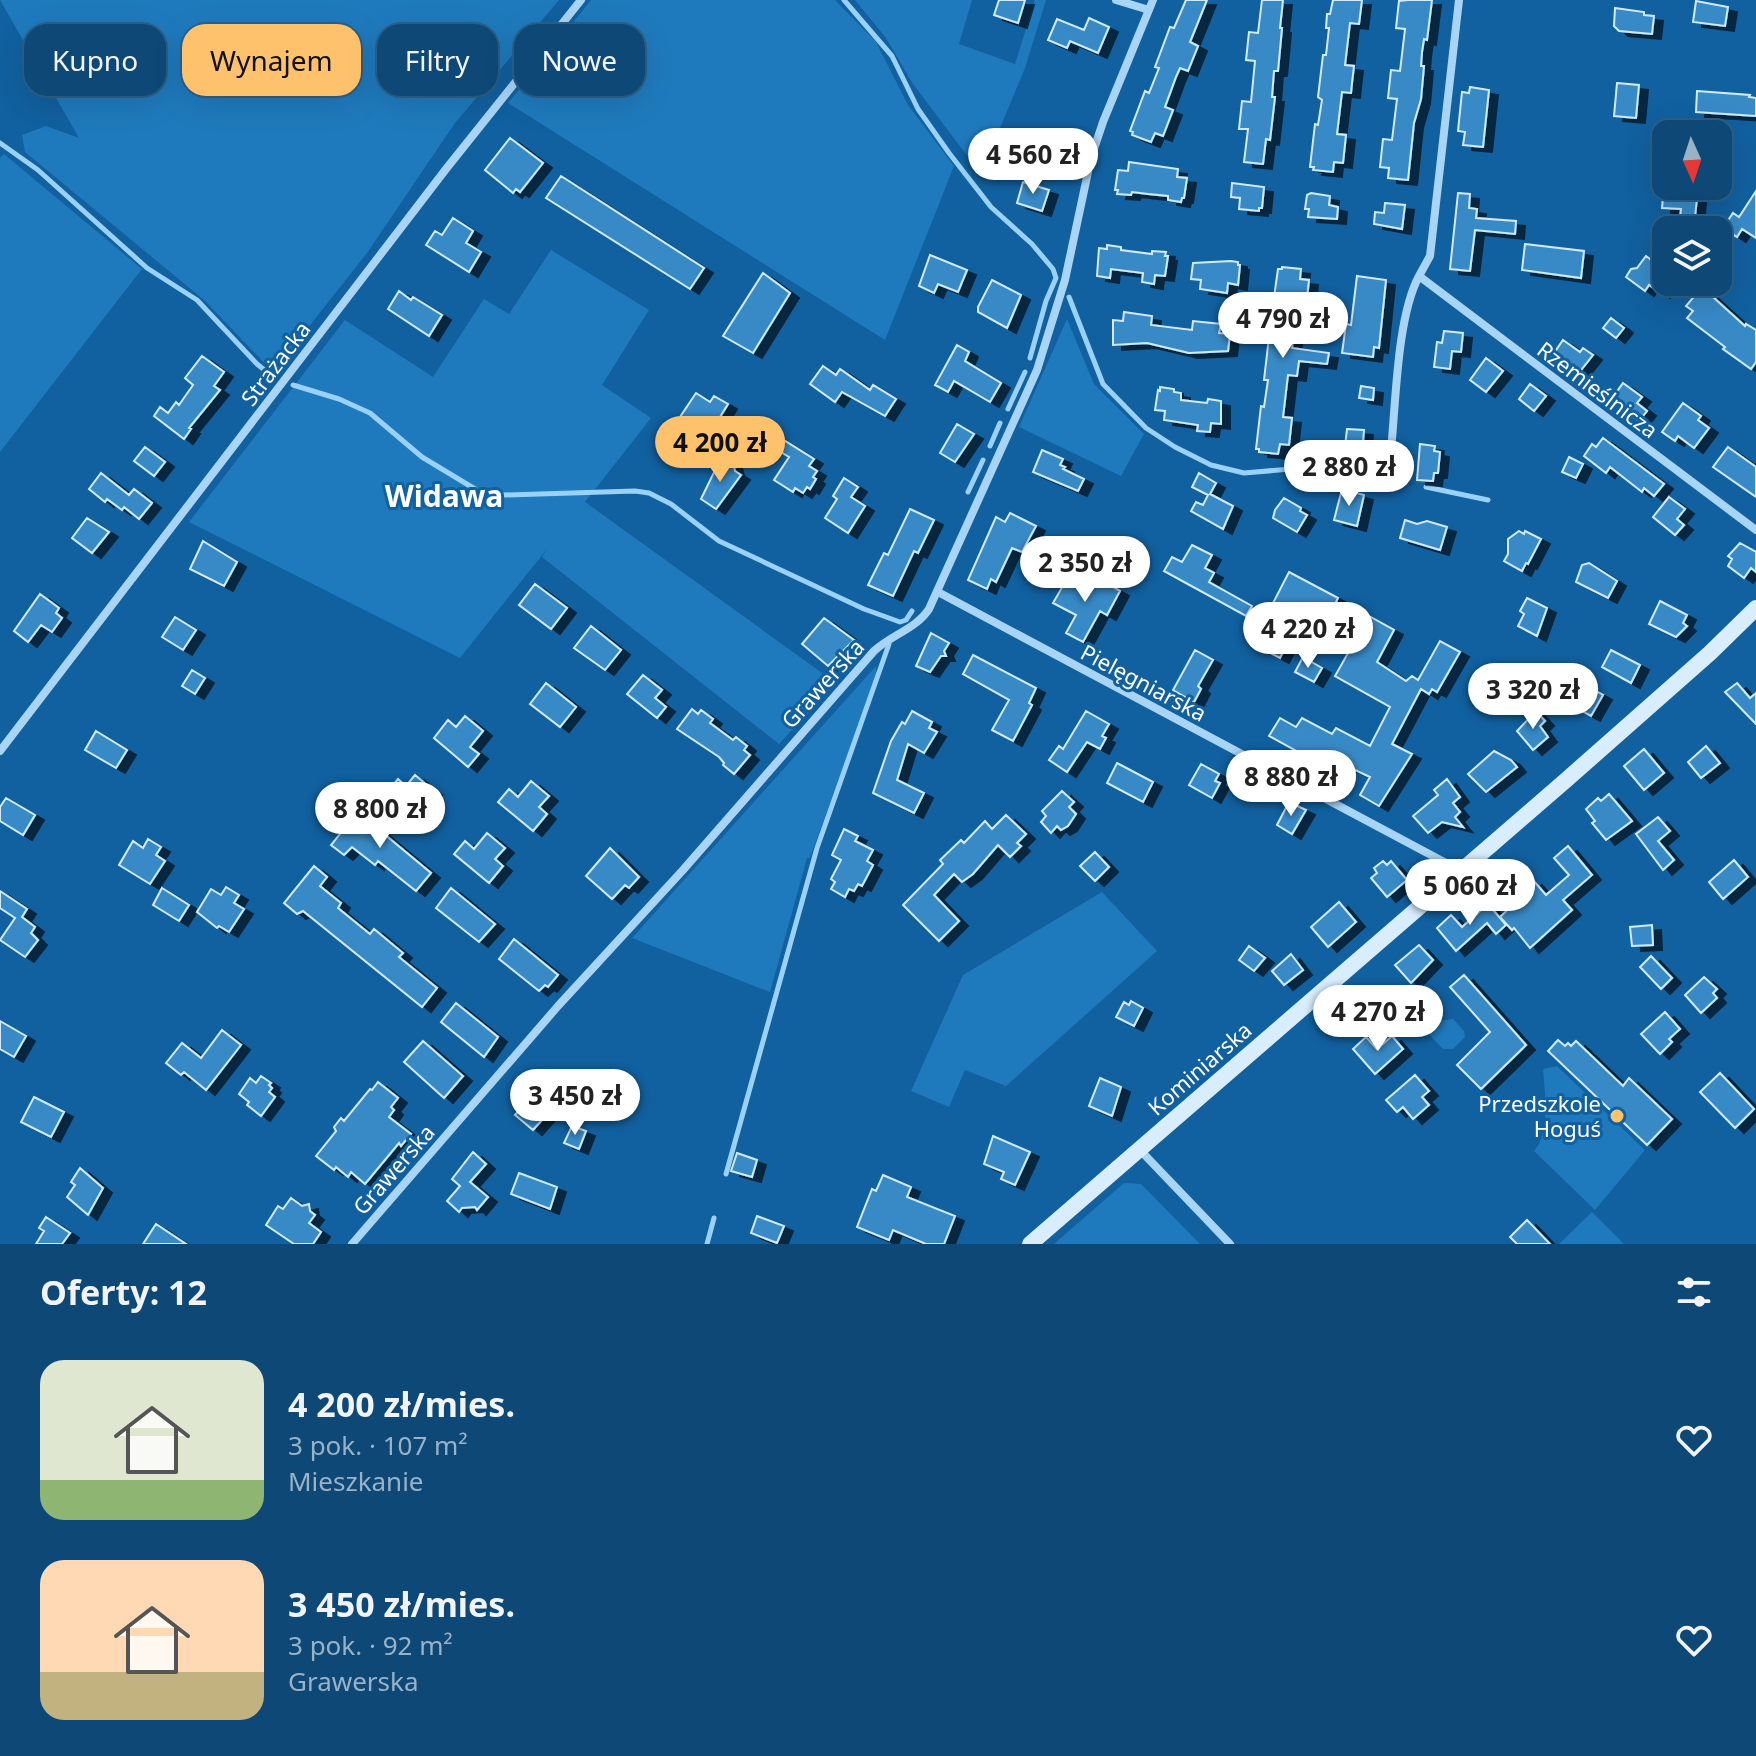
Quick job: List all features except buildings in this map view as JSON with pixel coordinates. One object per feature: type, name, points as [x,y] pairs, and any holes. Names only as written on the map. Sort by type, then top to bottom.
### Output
[{"type":"street","name":"Strażacka","points":[[0,751],[446,169],[581,0]]},
{"type":"street","points":[[1116,0],[1149,10]]},
{"type":"street","name":"Grawerska","points":[[352,1244],[558,1006],[683,870],[874,651],[883,642],[920,621],[938,592],[1037,370],[1065,280],[1091,158],[1153,0]]},
{"type":"street","points":[[1394,466],[1391,450],[1405,322],[1409,294],[1430,256],[1459,0]]},
{"type":"street","name":"Rzemieślnicza","points":[[1419,276],[1756,530]]},
{"type":"street","name":"Pielęgniarska","points":[[938,592],[1461,871]]},
{"type":"street","name":"Kominiarska","points":[[1030,1244],[1691,670],[1756,608]]},
{"type":"street","points":[[1139,1149],[1230,1244]]},
{"type":"shaded area","points":[[0,0],[559,0],[539,24],[514,24],[514,53],[498,72],[498,24],[377,24],[377,96],[478,96],[455,123],[367,253],[275,374],[204,300],[25,152],[22,135],[46,126],[79,138],[55,96],[166,96],[166,24],[24,24],[24,42]]},
{"type":"shaded area","points":[[591,0],[835,0],[876,42],[908,105],[954,166],[885,340],[508,103],[514,96],[645,96],[645,24],[572,24]]},
{"type":"shaded area","points":[[855,0],[972,0],[959,44],[1015,64],[1035,0],[1046,0],[1025,68],[981,174],[913,84],[886,38]]},
{"type":"shaded area","points":[[4,154],[142,269],[0,452],[0,158]]},
{"type":"shaded area","points":[[551,250],[649,310],[602,385],[651,418],[585,502],[836,683],[779,744],[542,557],[547,549],[460,658],[189,522],[345,320],[433,377],[484,299],[509,314]]},
{"type":"shaded area","points":[[1067,319],[1094,384],[1144,434],[1121,476],[1019,427]]},
{"type":"shaded area","points":[[876,666],[876,676],[810,858],[807,858],[770,992],[632,938]]},
{"type":"shaded area","points":[[1102,892],[1157,951],[1006,1086],[965,1070],[949,1107],[911,1091],[963,975]]},
{"type":"shaded area","points":[[1453,1019],[1464,1031],[1465,1037],[1453,1049],[1443,1049],[1419,1024]]},
{"type":"shaded area","points":[[1557,1066],[1645,1150],[1595,1210],[1534,1151],[1544,1123],[1543,1069]]},
{"type":"shaded area","points":[[1124,1183],[1141,1184],[1200,1244],[1054,1244]]},
{"type":"shaded area","points":[[1592,1212],[1624,1244],[1559,1244]]},
{"type":"waterway","points":[[844,0],[892,56],[918,109],[949,153],[991,207],[1032,244],[1053,269],[1056,278],[1046,301],[1030,358]]},
{"type":"waterway","points":[[0,143],[38,170],[147,268],[197,300],[273,377]]},
{"type":"waterway","points":[[1069,297],[1103,384],[1146,428],[1175,447],[1211,465],[1244,473],[1315,467],[1383,479]]},
{"type":"waterway","points":[[1008,409],[1025,372]]},
{"type":"waterway","points":[[293,385],[339,399],[370,413],[422,457],[475,489]]},
{"type":"waterway","points":[[990,446],[1000,423]]},
{"type":"waterway","points":[[968,492],[983,460]]},
{"type":"waterway","points":[[1426,487],[1488,500]]},
{"type":"waterway","points":[[489,493],[649,493],[671,504],[719,541],[864,609],[900,622],[906,620],[912,611]]},
{"type":"waterway","points":[[726,1174],[817,848],[889,644]]},
{"type":"waterway","points":[[707,1244],[714,1218]]},
{"type":"place","name":"Przedszkole Hoguś","points":[[1617,1116]]},
{"type":"district","name":"Widawa","points":[[444,495]]}]
